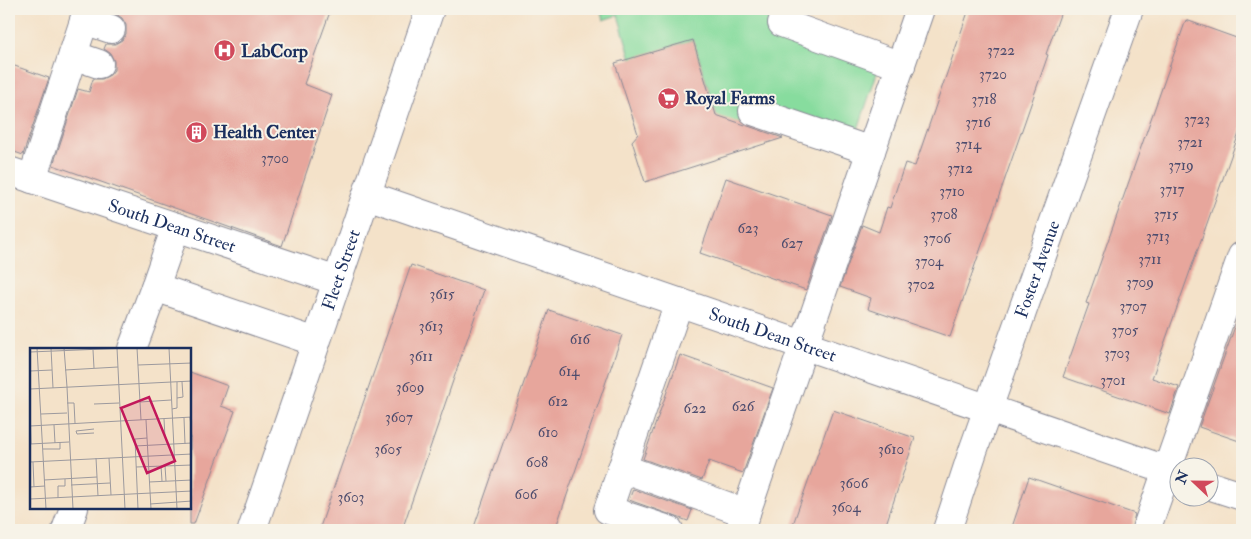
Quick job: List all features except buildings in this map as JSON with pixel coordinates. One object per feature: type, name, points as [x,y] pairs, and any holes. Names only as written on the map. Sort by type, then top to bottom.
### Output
[{"type":"street","name":"Fleet Street","points":[[252,530],[430,9]]},
{"type":"street","points":[[622,468],[743,522],[920,9]]},
{"type":"street","name":"Foster Avenue","points":[[947,530],[1128,9]]},
{"type":"street","points":[[20,175],[72,55],[86,15],[110,29]]},
{"type":"street","points":[[782,23],[901,66]]},
{"type":"street","points":[[72,55],[99,64]]},
{"type":"street","points":[[753,112],[871,151]]},
{"type":"street","name":"South Dean Street","points":[[20,175],[337,281]]},
{"type":"street","name":"South Dean Street","points":[[367,195],[1168,470]]},
{"type":"street","points":[[132,348],[176,227]]},
{"type":"street","points":[[1178,456],[1241,263]]},
{"type":"street","points":[[154,287],[316,342]]},
{"type":"street","points":[[669,530],[608,510],[679,302]]},
{"type":"street","points":[[1146,530],[1168,483]]},
{"type":"street","points":[[1218,488],[1242,496]]},
{"type":"street","points":[[66,530],[74,509]]},
{"type":"green space","points":[[600,9],[775,10],[768,30],[879,67],[855,138],[749,98],[729,155],[693,40],[631,59],[618,15],[603,20]]},
{"type":"place","name":"LabCorp","points":[[225,51]]},
{"type":"place","name":"Royal Farms","points":[[669,98]]},
{"type":"place","name":"Health Center","points":[[197,132]]}]
